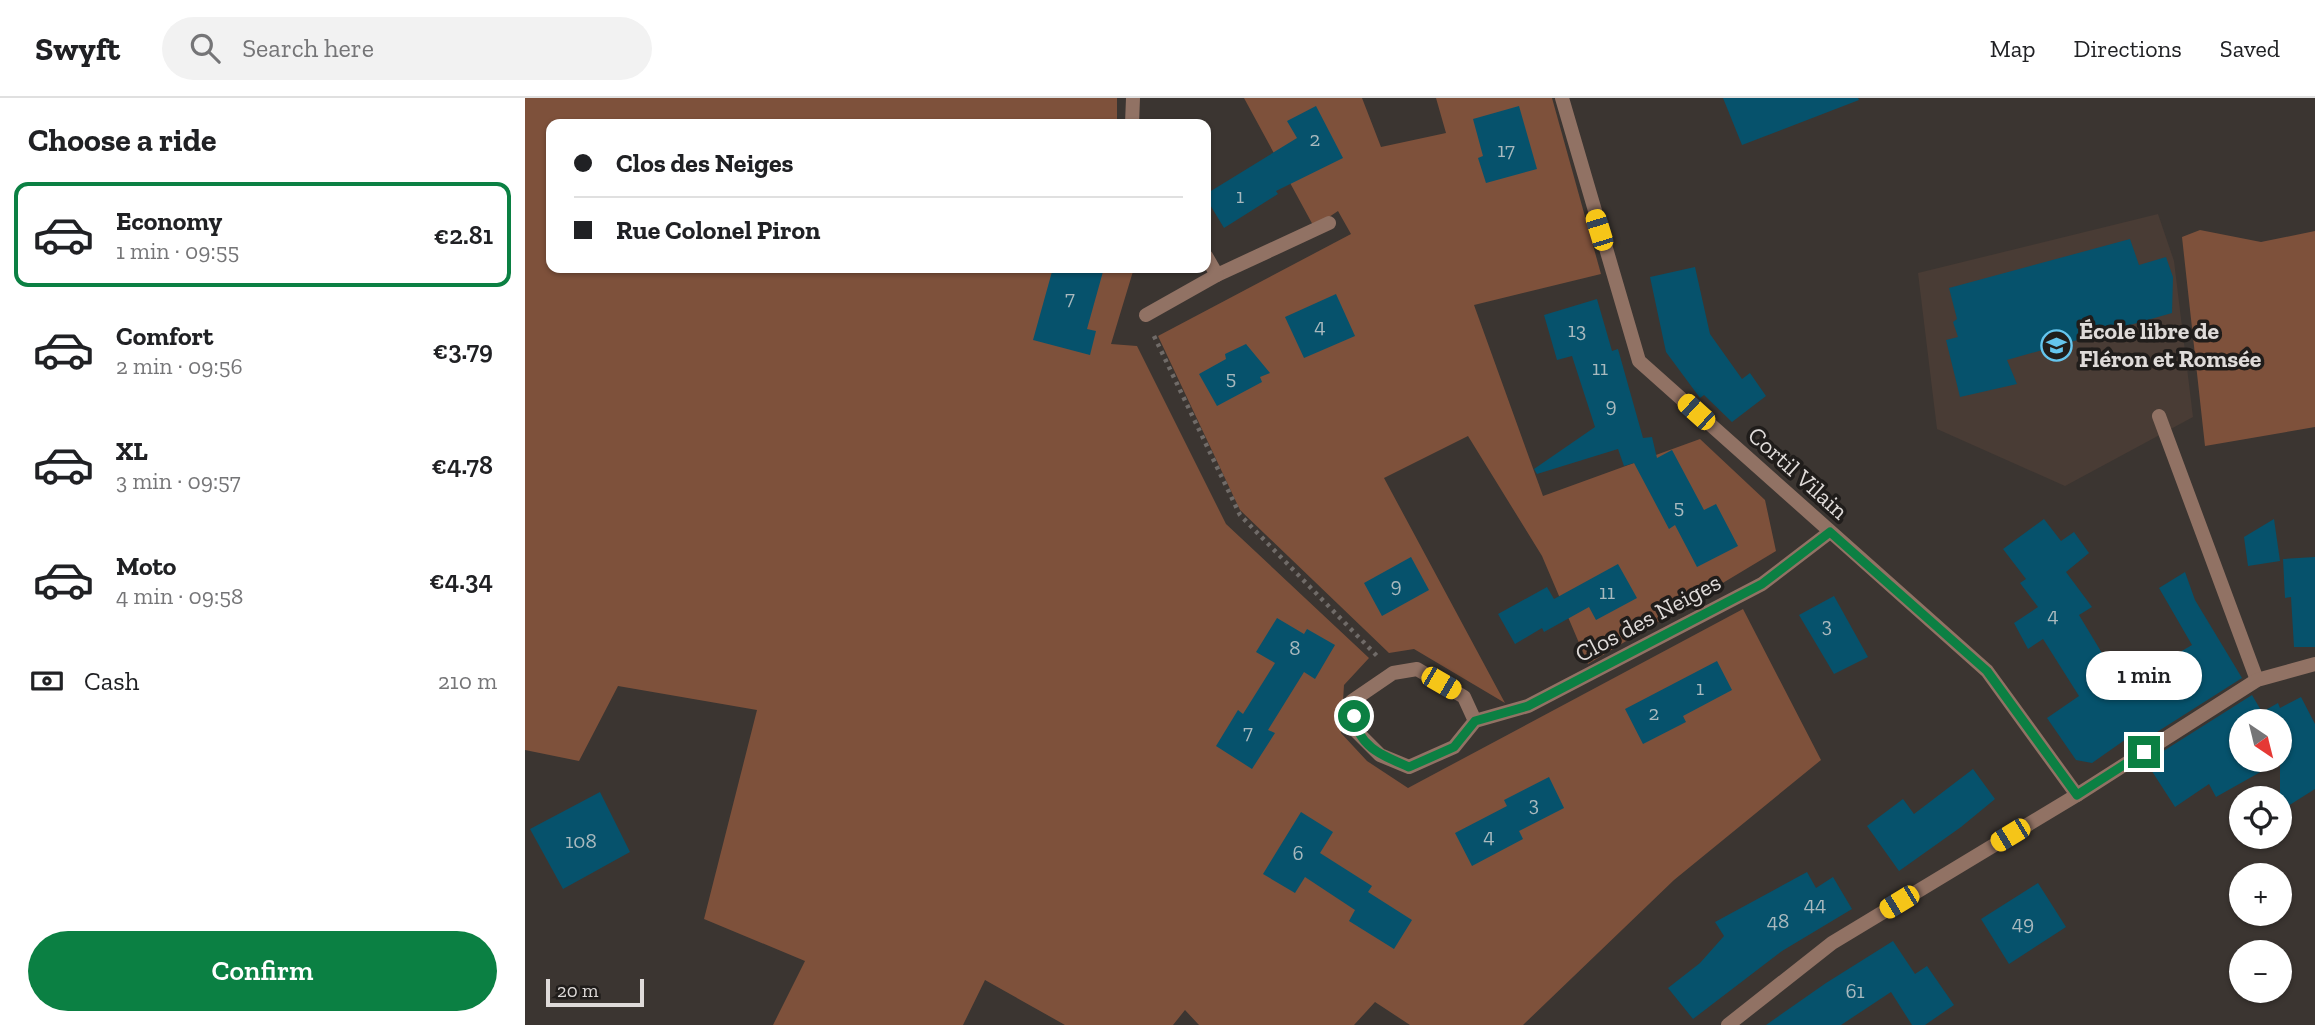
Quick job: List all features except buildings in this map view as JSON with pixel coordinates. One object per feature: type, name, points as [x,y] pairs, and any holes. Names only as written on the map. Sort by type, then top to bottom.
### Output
[{"type":"street","points":[[1132,119],[1133,98]]},
{"type":"street","name":"Cortil Vilain","points":[[1562,98],[1639,361],[1987,671],[2077,795]]},
{"type":"street","points":[[1146,315],[1217,275],[1329,223]]},
{"type":"street","points":[[1211,265],[1217,275]]},
{"type":"street","points":[[2159,416],[2257,680]]},
{"type":"street","name":"Clos des Neiges","points":[[1475,721],[1528,706],[1762,584],[1830,532]]},
{"type":"street","points":[[1728,1025],[1832,943],[2077,795],[2257,680],[2315,664]]},
{"type":"street","points":[[1417,669],[1464,696],[1475,721],[1454,747],[1409,767],[1380,755],[1356,731],[1352,701],[1393,673],[1417,669]]},
{"type":"path","points":[[1163,359],[1182,391],[1240,515],[1393,673]]},
{"type":"shaded area","points":[[525,98],[1117,98],[1117,119],[546,119],[546,273],[1132,273],[1111,344],[1137,346],[1226,524],[1369,658],[1344,685],[1341,733],[1367,761],[1408,788],[1743,609],[1821,760],[1674,880],[1523,1025],[1410,1025],[1375,1002],[1354,1025],[1199,1025],[1185,1010],[1173,1025],[1065,1025],[985,980],[963,1025],[773,1025],[805,961],[704,919],[757,710],[618,686],[579,761],[525,750]]},
{"type":"shaded area","points":[[1244,98],[1362,98],[1381,147],[1446,133],[1436,98],[1552,98],[1601,274],[1474,305],[1543,496],[1700,439],[1765,500],[1776,551],[1588,664],[1542,556],[1468,436],[1384,478],[1505,703],[1414,649],[1389,653],[1240,510],[1158,336],[1351,234],[1338,211],[1314,227]]},
{"type":"shaded area","name":"École libre de Fléron et Romsée","points":[[2158,214],[2174,261],[2193,417],[2065,486],[1937,429],[1918,273]]},
{"type":"shaded area","points":[[2200,230],[2261,242],[2315,231],[2315,427],[2205,446],[2182,237]]},
{"type":"place","name":"École libre de Fléron et Romsée","points":[[2056,345]]},
{"type":"route","points":[[1354,716],[1356,731],[1380,755],[1409,767],[1454,747],[1475,721],[1528,706],[1762,584],[1830,532],[1987,671],[2077,795],[2144,752]]}]
